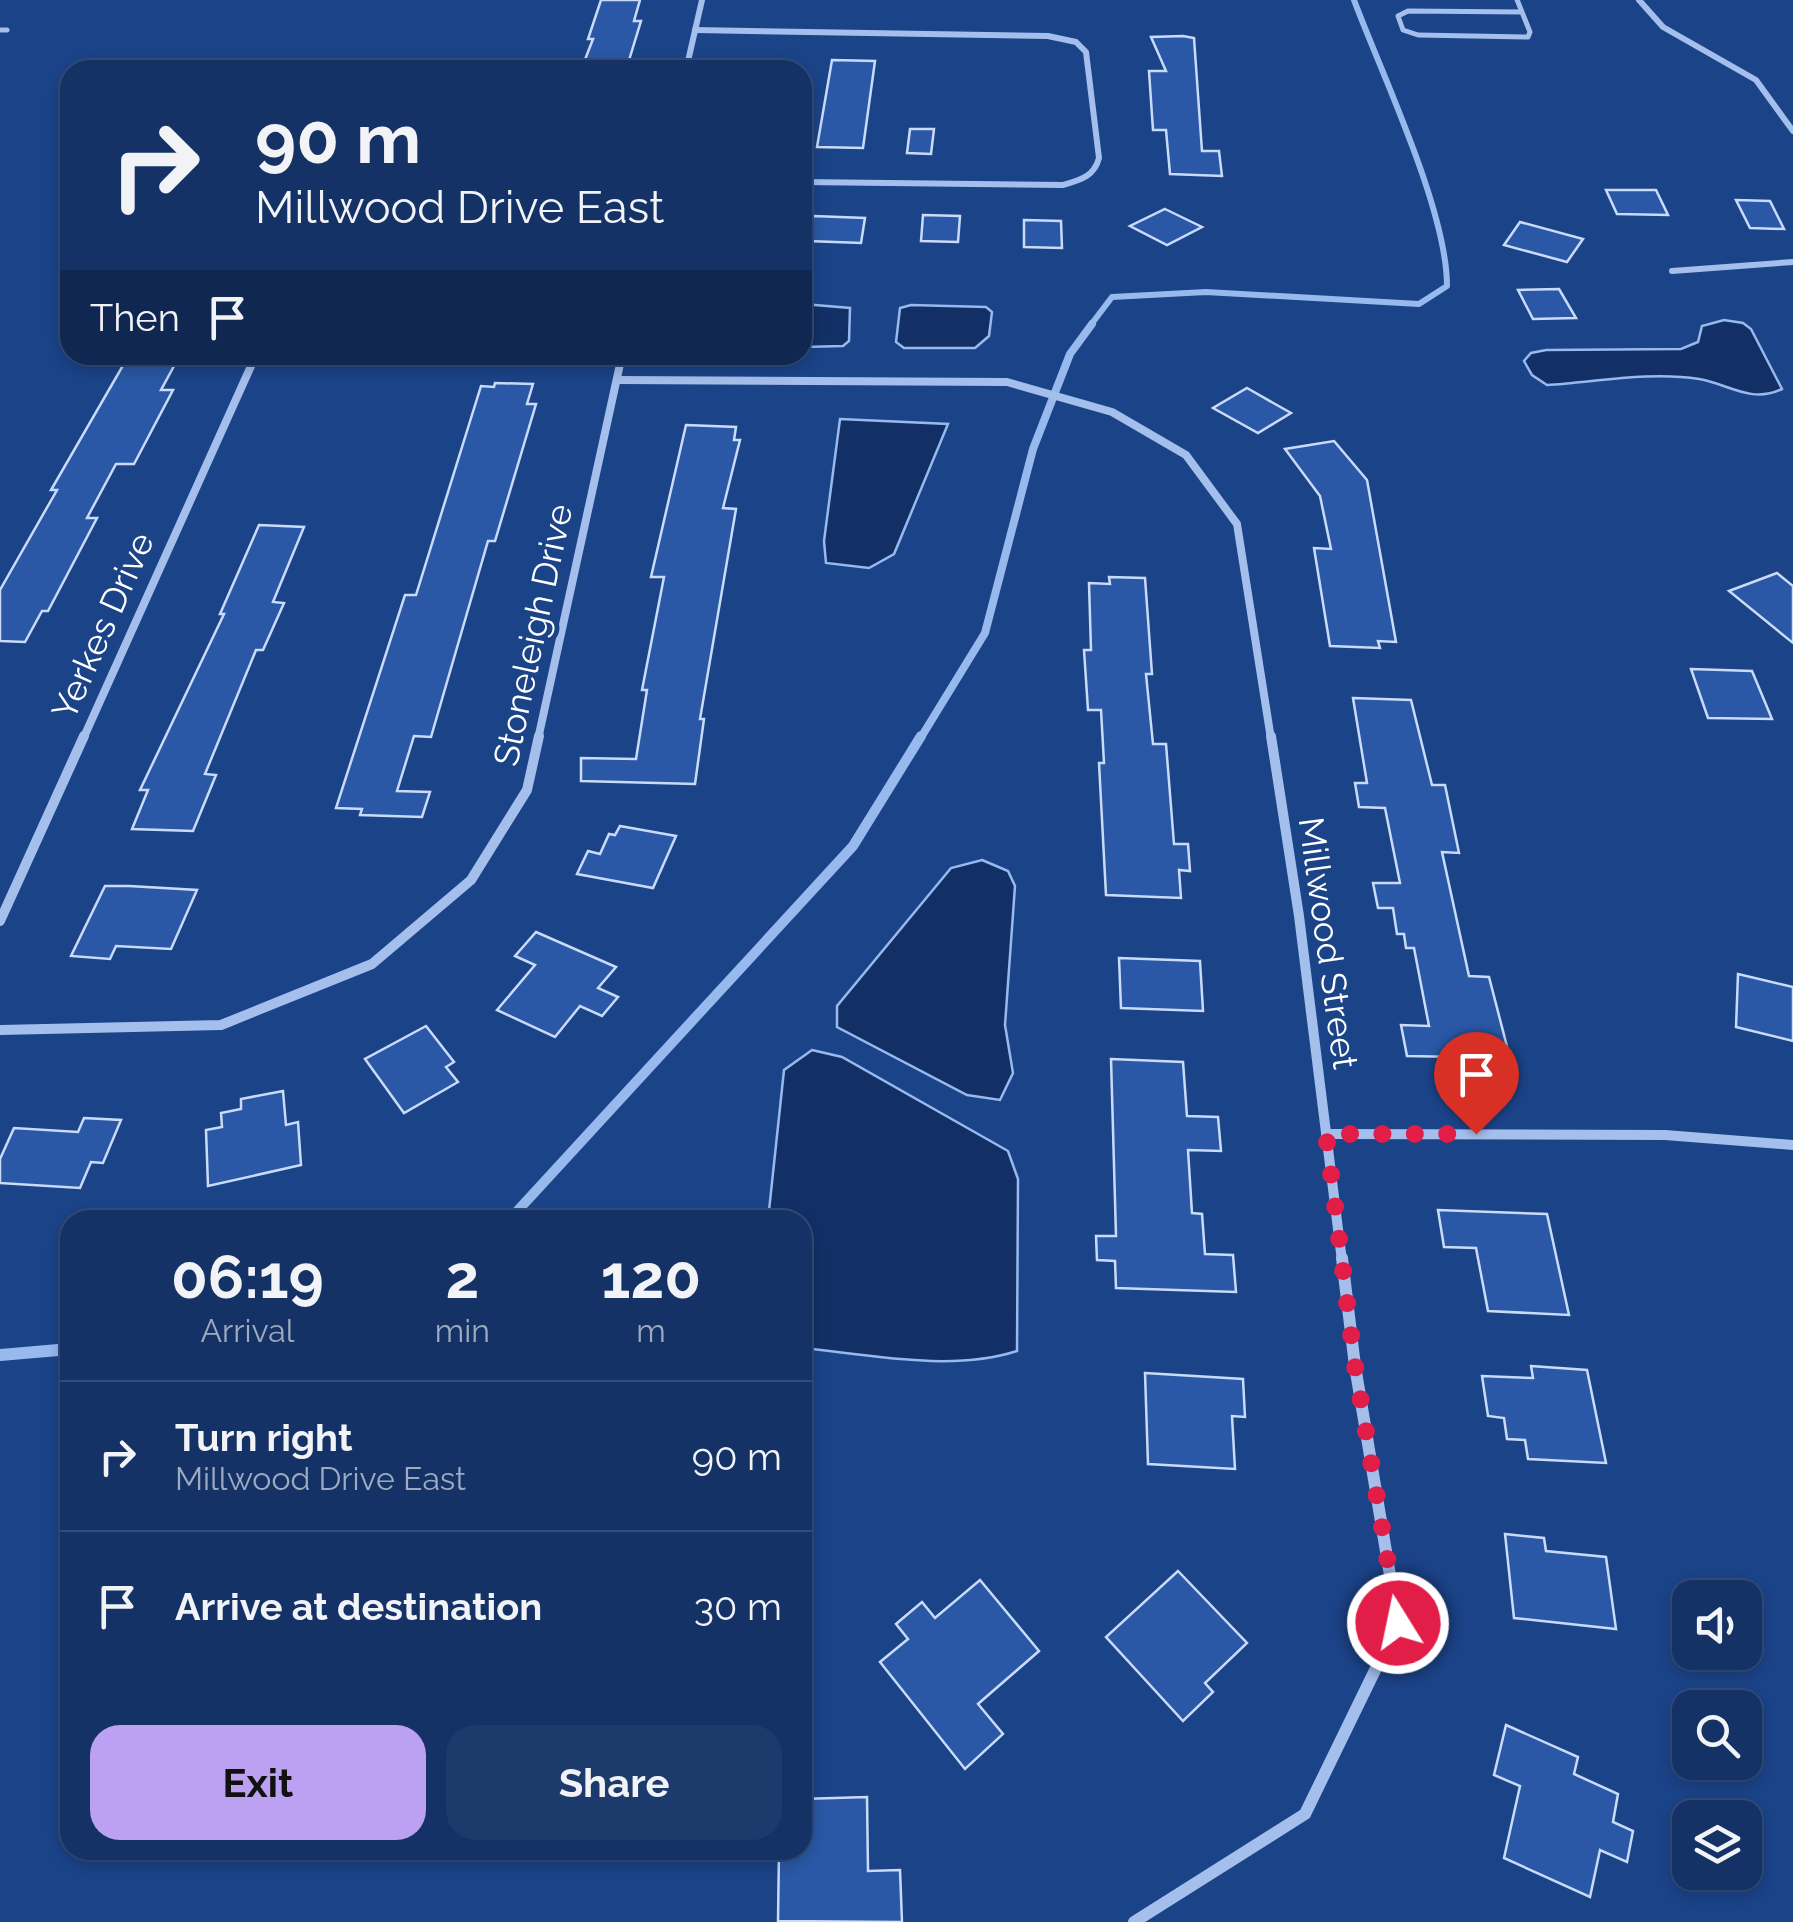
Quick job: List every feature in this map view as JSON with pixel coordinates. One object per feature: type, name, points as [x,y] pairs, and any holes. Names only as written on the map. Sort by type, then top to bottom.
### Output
[{"type":"street","points":[[688,60],[702,0]]},
{"type":"street","points":[[1639,0],[1681,40],[1755,79],[1784,113],[1793,132]]},
{"type":"street","points":[[695,30],[1036,36],[1076,42],[1086,52],[1099,158],[1096,169],[1084,180],[1040,186],[812,182]]},
{"type":"street","points":[[1672,271],[1793,262]]},
{"type":"street","name":"Yerkes Drive","points":[[0,920],[251,365]]},
{"type":"street","name":"Stoneleigh Drive","points":[[0,1030],[221,1025],[372,964],[471,880],[527,790],[620,365]]},
{"type":"street","name":"Millwood Street","points":[[616,380],[1008,382],[1112,412],[1186,455],[1238,524],[1299,916],[1355,1366],[1398,1623],[1305,1814],[1134,1922]]},
{"type":"street","points":[[1326,1134],[1665,1135],[1793,1145]]},
{"type":"lane","points":[[1517,0],[1522,12],[1530,32],[1528,37],[1418,35],[1403,30],[1398,16],[1408,10],[1522,12]]},
{"type":"water","points":[[812,305],[850,308],[849,341],[843,346],[812,347]]},
{"type":"water","points":[[986,307],[992,312],[989,336],[975,348],[904,348],[896,342],[900,308]]},
{"type":"water","points":[[1724,320],[1743,323],[1751,329],[1782,389],[1750,394],[1699,379],[1662,376],[1547,385],[1532,375],[1524,361],[1531,353],[1546,350],[1681,349],[1698,342],[1702,326]]},
{"type":"water","points":[[840,419],[948,424],[894,554],[869,568],[826,563],[824,541]]},
{"type":"water","points":[[982,860],[1008,871],[1015,886],[1005,1025],[1013,1073],[1000,1100],[967,1095],[837,1027],[837,1006],[951,868]]},
{"type":"water","points":[[812,1050],[842,1057],[1008,1151],[1018,1179],[1017,1351],[938,1361],[812,1349],[812,1210],[769,1210],[784,1070]]},
{"type":"building","points":[[601,0],[640,0],[634,21],[641,21],[629,60],[585,60],[593,39],[588,39]]},
{"type":"building","points":[[1151,37],[1194,38],[1202,151],[1219,151],[1222,176],[1170,174],[1166,130],[1153,130],[1149,71],[1166,71]]},
{"type":"building","points":[[832,60],[875,61],[863,148],[817,147]]},
{"type":"building","points":[[910,129],[934,129],[931,154],[907,153]]},
{"type":"building","points":[[1606,190],[1656,190],[1668,215],[1617,214]]},
{"type":"building","points":[[1736,200],[1770,201],[1784,229],[1750,228]]},
{"type":"building","points":[[1165,209],[1202,227],[1167,245],[1130,226]]},
{"type":"building","points":[[923,215],[960,216],[958,242],[921,241]]},
{"type":"building","points":[[813,216],[865,218],[861,243],[812,241]]},
{"type":"building","points":[[1024,220],[1061,221],[1062,248],[1024,247]]},
{"type":"building","points":[[1520,222],[1583,239],[1567,262],[1504,245]]},
{"type":"building","points":[[1559,289],[1576,318],[1533,319],[1518,290]]},
{"type":"building","points":[[123,365],[175,365],[161,390],[173,390],[134,464],[116,464],[87,518],[97,518],[48,611],[42,611],[25,642],[0,641],[0,590],[57,490],[51,490]]},
{"type":"building","points":[[495,383],[533,384],[527,404],[536,404],[495,541],[488,541],[431,737],[414,736],[397,791],[430,792],[422,817],[360,815],[362,809],[336,808],[405,595],[416,595],[481,386],[494,387]]},
{"type":"building","points":[[1247,388],[1291,413],[1258,433],[1213,408]]},
{"type":"building","points":[[686,425],[736,427],[734,440],[740,440],[723,508],[736,509],[700,719],[704,719],[695,784],[581,781],[581,758],[636,759],[647,690],[642,690],[664,577],[651,577]]},
{"type":"building","points":[[1334,441],[1367,480],[1396,642],[1378,641],[1380,648],[1330,646],[1314,548],[1331,549],[1320,496],[1285,449]]},
{"type":"building","points":[[259,525],[304,527],[273,602],[284,603],[263,650],[256,650],[205,774],[216,775],[193,831],[132,829],[148,790],[140,790],[224,614],[220,614]]},
{"type":"building","points":[[1777,573],[1793,586],[1793,643],[1729,591]]},
{"type":"building","points":[[1109,577],[1145,578],[1152,674],[1146,674],[1153,744],[1166,744],[1174,844],[1188,844],[1190,871],[1179,870],[1181,898],[1106,895],[1099,763],[1104,763],[1101,710],[1088,710],[1084,650],[1091,650],[1089,583],[1110,584]]},
{"type":"building","points":[[1691,669],[1752,671],[1772,719],[1708,718]]},
{"type":"building","points":[[1353,698],[1411,700],[1432,785],[1445,785],[1459,853],[1442,852],[1469,976],[1489,977],[1510,1058],[1407,1056],[1401,1025],[1429,1026],[1414,948],[1406,948],[1404,934],[1397,934],[1393,908],[1378,908],[1373,883],[1400,883],[1385,808],[1359,807],[1355,783],[1367,783]]},
{"type":"building","points":[[620,826],[676,836],[653,888],[577,874],[588,851],[600,854],[609,834],[615,835]]},
{"type":"building","points":[[105,886],[197,890],[171,949],[116,946],[110,959],[71,956]]},
{"type":"building","points":[[536,932],[616,967],[598,988],[618,997],[602,1016],[580,1006],[555,1037],[497,1010],[535,965],[515,956]]},
{"type":"building","points":[[1119,958],[1200,961],[1203,1011],[1121,1008]]},
{"type":"building","points":[[1738,974],[1793,987],[1793,1041],[1736,1027]]},
{"type":"building","points":[[426,1026],[454,1062],[446,1067],[458,1082],[404,1113],[365,1059]]},
{"type":"building","points":[[1111,1059],[1183,1062],[1187,1116],[1218,1117],[1221,1151],[1188,1150],[1192,1213],[1202,1214],[1205,1254],[1233,1255],[1236,1292],[1116,1288],[1115,1261],[1097,1260],[1096,1236],[1116,1236]]},
{"type":"building","points":[[283,1091],[286,1125],[298,1122],[301,1165],[208,1186],[206,1130],[222,1127],[221,1113],[241,1109],[241,1099]]},
{"type":"building","points":[[84,1118],[121,1120],[103,1163],[91,1162],[80,1188],[0,1183],[0,1159],[14,1128],[78,1132]]},
{"type":"building","points":[[1438,1210],[1547,1214],[1569,1315],[1488,1311],[1476,1248],[1444,1247]]},
{"type":"building","points":[[1531,1366],[1587,1370],[1606,1463],[1528,1459],[1525,1440],[1507,1439],[1504,1418],[1488,1416],[1482,1376],[1533,1378]]},
{"type":"building","points":[[1145,1373],[1243,1379],[1245,1417],[1232,1416],[1235,1469],[1148,1464]]},
{"type":"building","points":[[1505,1534],[1544,1538],[1546,1551],[1606,1557],[1616,1629],[1514,1618]]},
{"type":"building","points":[[1178,1571],[1247,1643],[1205,1683],[1213,1692],[1183,1721],[1106,1637]]},
{"type":"building","points":[[980,1580],[1039,1651],[978,1704],[1003,1734],[965,1769],[880,1662],[908,1639],[896,1624],[922,1602],[935,1618]]},
{"type":"building","points":[[1506,1725],[1578,1757],[1574,1774],[1618,1794],[1613,1822],[1633,1831],[1627,1862],[1600,1850],[1590,1897],[1504,1858],[1520,1786],[1494,1775]]},
{"type":"building","points":[[867,1797],[868,1871],[900,1870],[902,1922],[778,1921],[779,1860],[812,1860],[812,1799]]},
{"type":"waterway","points":[[1090,326],[1112,297],[1206,292],[1419,304],[1447,286],[1444,255],[1425,182],[1354,0]]},
{"type":"waterway","points":[[920,739],[985,633],[1033,449],[1070,354],[1092,324]]},
{"type":"waterway","points":[[518,1210],[853,846],[921,736]]},
{"type":"waterway","points":[[0,1355],[60,1350]]},
{"type":"route","points":[[1398,1623],[1355,1366],[1326,1134],[1476,1134]]}]
